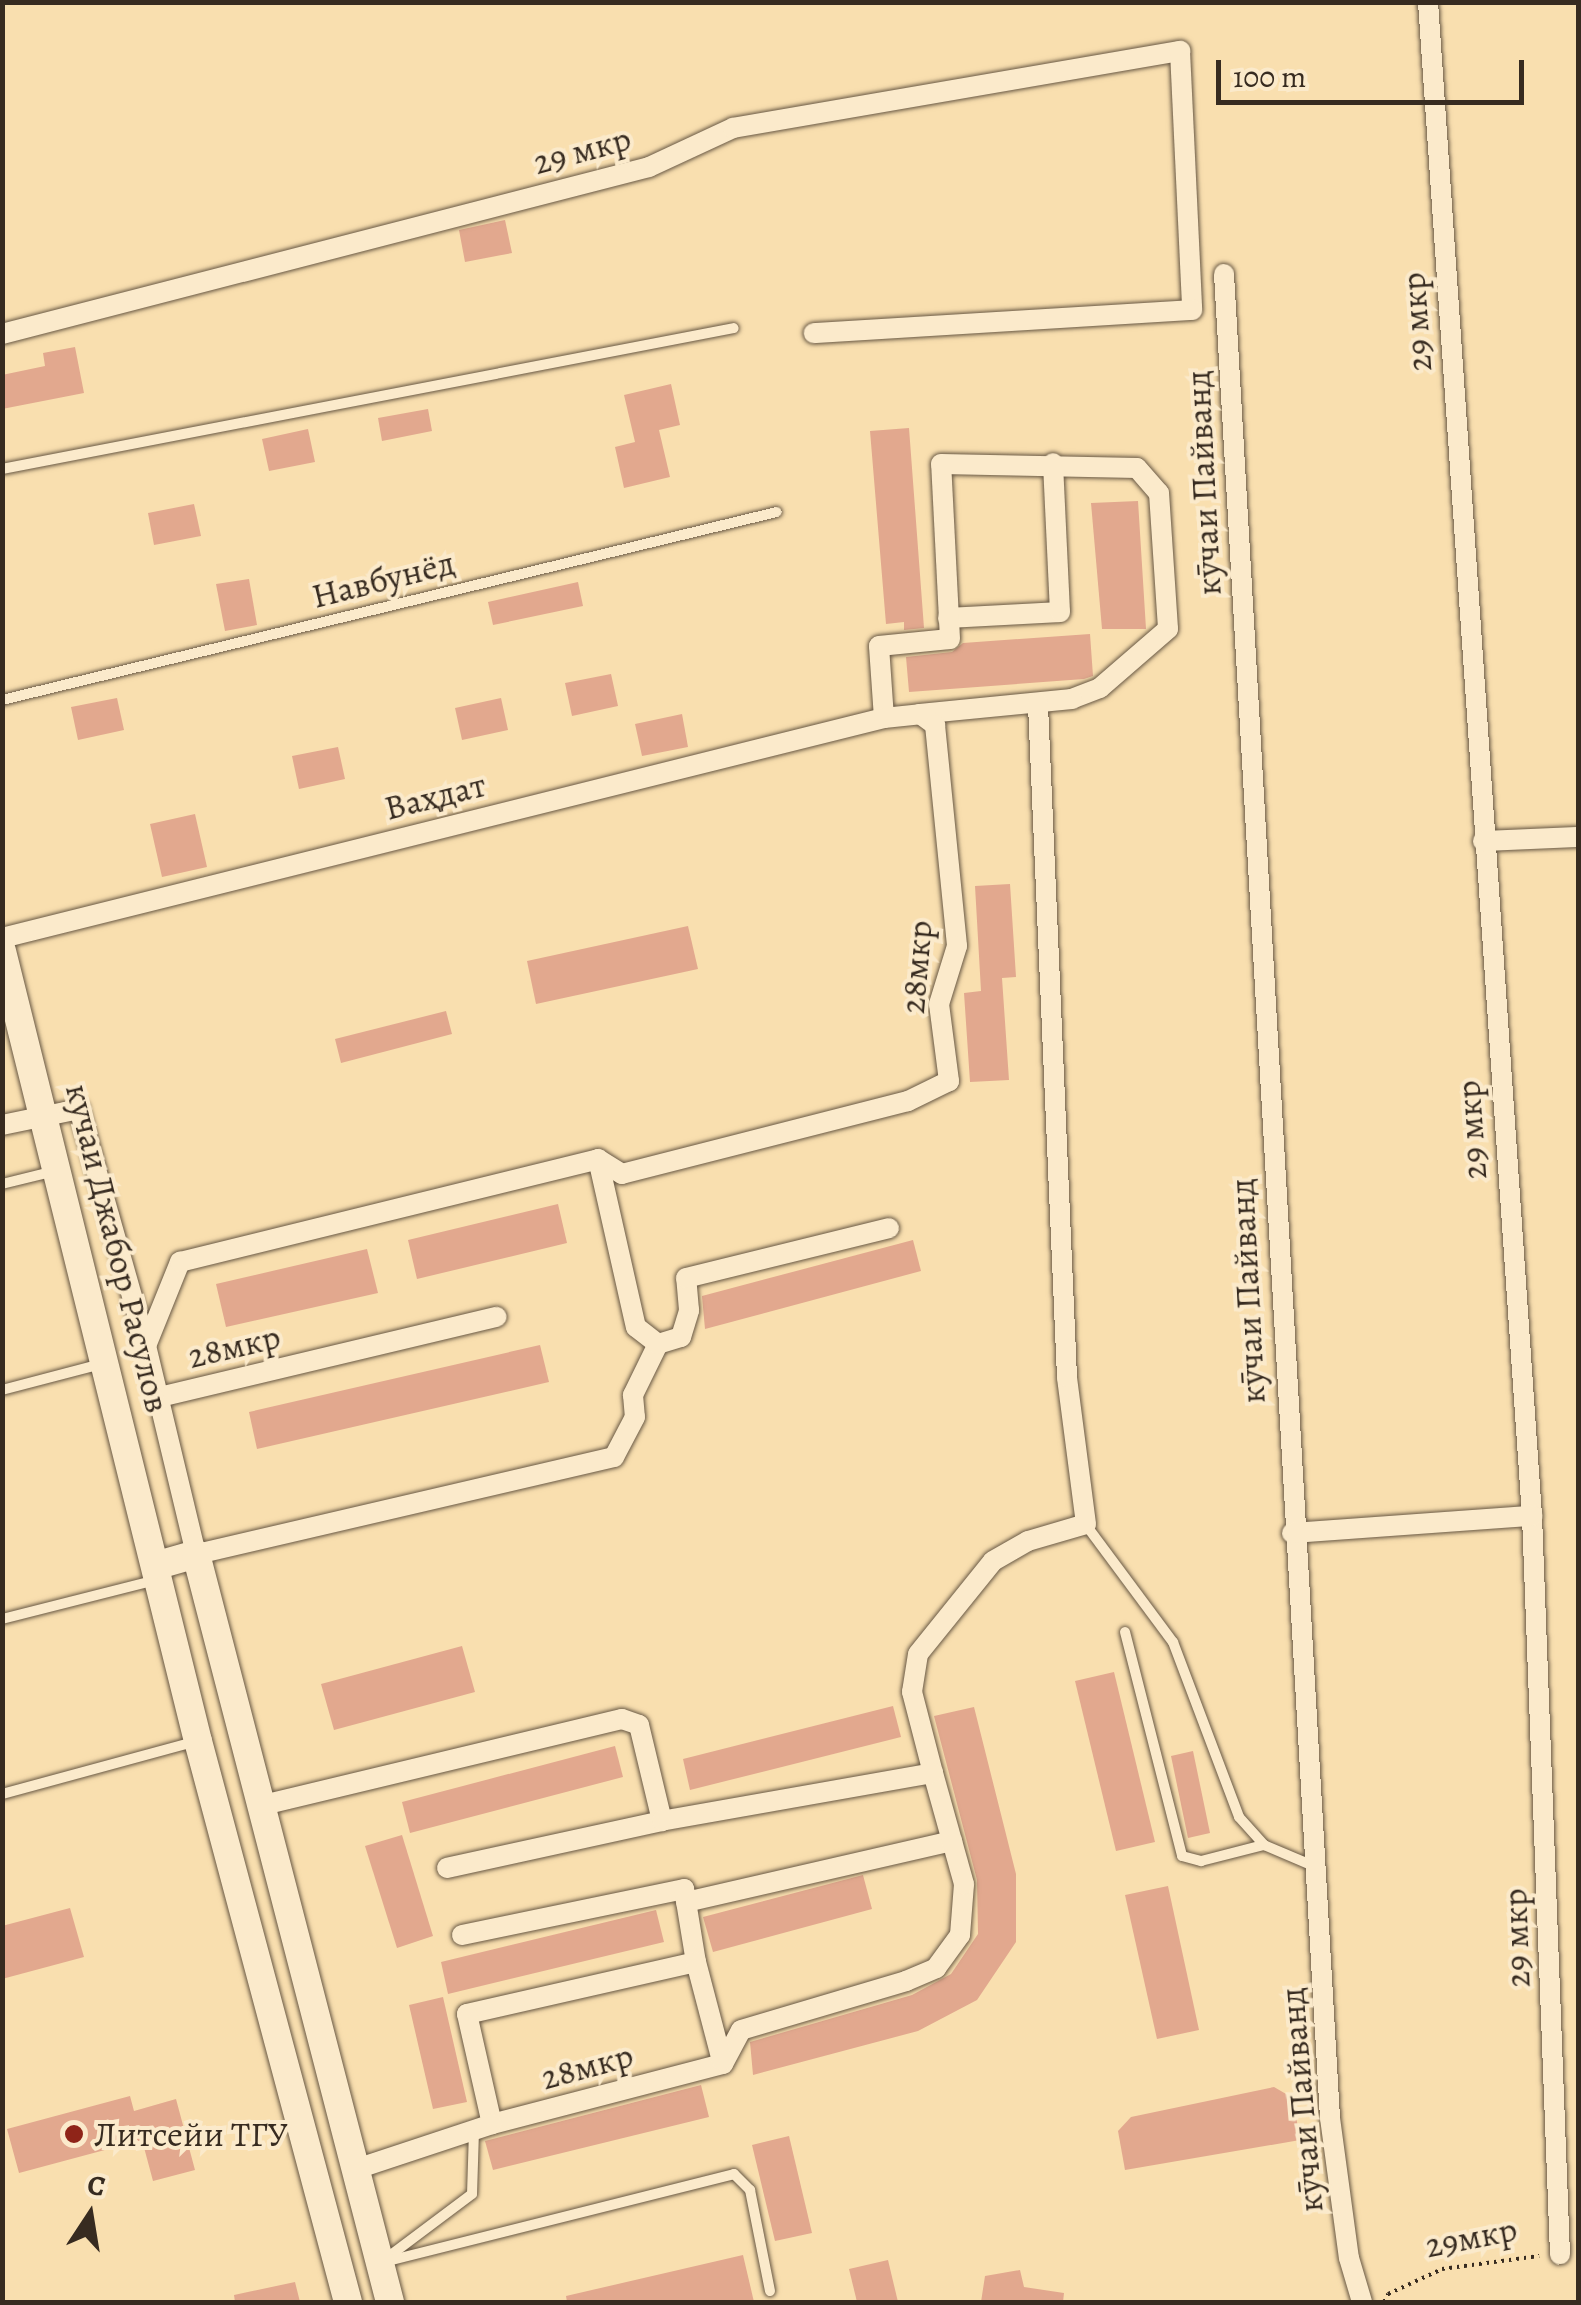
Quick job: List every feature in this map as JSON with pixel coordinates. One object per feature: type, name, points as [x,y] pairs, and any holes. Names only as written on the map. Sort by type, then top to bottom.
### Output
[{"type":"street","name":"29 мкр","points":[[1428,2],[1532,1516],[1560,2254]]},
{"type":"street","name":"29 мкр","points":[[2,334],[649,167],[733,128],[1180,51],[1192,310],[814,333]]},
{"type":"street","name":"кӯчаи Пайванд","points":[[1224,274],[1292,1533],[1330,2118],[1349,2258],[1362,2302]]},
{"type":"street","points":[[948,618],[1060,612],[1052,462]]},
{"type":"street","points":[[1052,462],[1136,468],[1159,493],[1168,629],[1100,688],[1038,704],[884,718],[879,646],[950,640],[941,464],[1052,462]]},
{"type":"street","points":[[723,2064],[740,2030],[936,1968],[960,1935],[964,1884],[933,1773],[910,1669],[993,1561],[1028,1541],[1086,1524],[1067,1377],[1038,704]]},
{"type":"street","name":"28мкр","points":[[146,1346],[180,1262],[598,1159],[622,1174],[908,1101],[949,1081],[939,1004],[957,946],[935,725],[920,714]]},
{"type":"street","name":"Ваҳдат","points":[[2,938],[884,718]]},
{"type":"street","points":[[1483,841],[1578,837]]},
{"type":"street","name":"кучаи Джабор Расулов","points":[[2,951],[160,1572],[198,1741],[348,2302]]},
{"type":"street","points":[[2,1125],[79,1110],[160,1397],[259,1806],[388,2302]]},
{"type":"street","points":[[598,1159],[636,1327],[658,1344]]},
{"type":"street","points":[[160,1572],[196,1554],[614,1458],[635,1417],[632,1395],[658,1344],[681,1337],[689,1310],[686,1278],[889,1228]]},
{"type":"street","name":"28мкр","points":[[160,1397],[498,1317]]},
{"type":"street","points":[[1292,1533],[1532,1516]]},
{"type":"street","points":[[259,1806],[622,1718],[640,1726],[662,1822]]},
{"type":"street","points":[[447,1868],[662,1822],[933,1773]]},
{"type":"street","points":[[686,1902],[952,1841]]},
{"type":"street","points":[[462,1935],[684,1889],[696,1962],[723,2064]]},
{"type":"street","points":[[483,2128],[468,2014],[696,1962]]},
{"type":"street","name":"28мкр","points":[[356,2169],[483,2128],[723,2064]]},
{"type":"lane","points":[[2,469],[734,328]]},
{"type":"lane","name":"Навбунёд","points":[[2,700],[777,512]]},
{"type":"lane","points":[[2,1184],[60,1169]]},
{"type":"lane","points":[[2,1390],[107,1363]]},
{"type":"lane","points":[[1086,1524],[1173,1642],[1239,1818],[1264,1845],[1316,1868]]},
{"type":"lane","points":[[2,1618],[160,1572]]},
{"type":"lane","points":[[1125,1632],[1182,1856],[1201,1861],[1264,1845]]},
{"type":"lane","points":[[2,1794],[198,1741]]},
{"type":"lane","points":[[380,2263],[472,2194],[483,2128]]},
{"type":"lane","points":[[380,2263],[734,2174],[750,2190],[770,2292]]},
{"type":"path","name":"29мкр","points":[[1384,2302],[1388,2294],[1442,2269],[1560,2254]]},
{"type":"building","points":[[505,220],[512,253],[465,262],[459,230]]},
{"type":"building","points":[[75,347],[84,393],[2,409],[2,375],[45,366],[43,353]]},
{"type":"building","points":[[671,384],[680,425],[659,430],[670,477],[624,488],[615,447],[635,442],[624,395]]},
{"type":"building","points":[[428,409],[432,431],[382,441],[378,418]]},
{"type":"building","points":[[909,428],[924,628],[904,630],[904,622],[886,624],[870,431]]},
{"type":"building","points":[[308,429],[315,462],[269,471],[262,439]]},
{"type":"building","points":[[1138,501],[1146,629],[1102,629],[1091,503]]},
{"type":"building","points":[[194,504],[201,536],[154,545],[148,513]]},
{"type":"building","points":[[249,579],[257,625],[225,631],[216,584]]},
{"type":"building","points":[[578,582],[583,606],[493,625],[488,602]]},
{"type":"building","points":[[1090,634],[1093,676],[1084,679],[909,692],[906,657],[952,652],[963,643]]},
{"type":"building","points":[[611,674],[618,706],[572,716],[565,683]]},
{"type":"building","points":[[117,698],[124,730],[78,740],[71,707]]},
{"type":"building","points":[[501,698],[508,730],[462,740],[455,708]]},
{"type":"building","points":[[682,714],[688,747],[642,756],[635,724]]},
{"type":"building","points":[[338,747],[345,779],[299,789],[292,756]]},
{"type":"building","points":[[195,814],[207,867],[162,877],[150,824]]},
{"type":"building","points":[[1010,884],[1016,977],[1002,978],[1009,1080],[970,1082],[964,993],[981,991],[975,886]]},
{"type":"building","points":[[688,926],[698,969],[536,1004],[527,961]]},
{"type":"building","points":[[446,1011],[452,1034],[341,1063],[335,1039]]},
{"type":"building","points":[[558,1204],[567,1243],[417,1279],[408,1240]]},
{"type":"building","points":[[913,1240],[921,1271],[705,1329],[702,1296]]},
{"type":"building","points":[[367,1249],[378,1293],[226,1327],[216,1284]]},
{"type":"building","points":[[540,1345],[549,1382],[257,1449],[249,1412]]},
{"type":"building","points":[[462,1646],[475,1692],[334,1730],[321,1684]]},
{"type":"building","points":[[1114,1672],[1155,1842],[1116,1851],[1075,1681]]},
{"type":"building","points":[[893,1706],[901,1737],[690,1790],[683,1759]]},
{"type":"building","points":[[974,1707],[1016,1874],[1016,1942],[977,2000],[918,2031],[753,2075],[750,2042],[912,1995],[951,1974],[978,1934],[977,1880],[934,1716]]},
{"type":"building","points":[[615,1746],[623,1777],[410,1833],[402,1802]]},
{"type":"building","points":[[1193,1751],[1210,1833],[1188,1838],[1171,1756]]},
{"type":"building","points":[[402,1835],[433,1936],[397,1948],[365,1846]]},
{"type":"building","points":[[863,1875],[872,1909],[713,1952],[703,1917]]},
{"type":"building","points":[[1168,1886],[1199,2030],[1157,2039],[1125,1895]]},
{"type":"building","points":[[70,1908],[84,1957],[2,1979],[2,1926]]},
{"type":"building","points":[[656,1910],[664,1942],[448,1994],[441,1962]]},
{"type":"building","points":[[443,1997],[467,2102],[433,2109],[409,2005]]},
{"type":"building","points":[[701,2085],[709,2117],[493,2170],[485,2141]]},
{"type":"building","points":[[1274,2087],[1293,2098],[1300,2140],[1125,2170],[1118,2131],[1131,2117]]},
{"type":"building","name":"Литсейи ТГУ","points":[[130,2096],[134,2111],[176,2099],[195,2170],[153,2181],[142,2140],[19,2173],[7,2129]]},
{"type":"building","points":[[789,2136],[812,2233],[775,2241],[752,2145]]},
{"type":"building","points":[[743,2255],[754,2302],[567,2302],[566,2296]]},
{"type":"building","points":[[888,2260],[898,2302],[857,2302],[849,2269]]},
{"type":"building","points":[[1020,2270],[1024,2287],[1064,2293],[1063,2302],[981,2302],[985,2276]]},
{"type":"building","points":[[295,2282],[300,2302],[235,2302],[234,2295]]},
{"type":"place","name":"Литсейи ТГУ","points":[[74,2134]]}]
